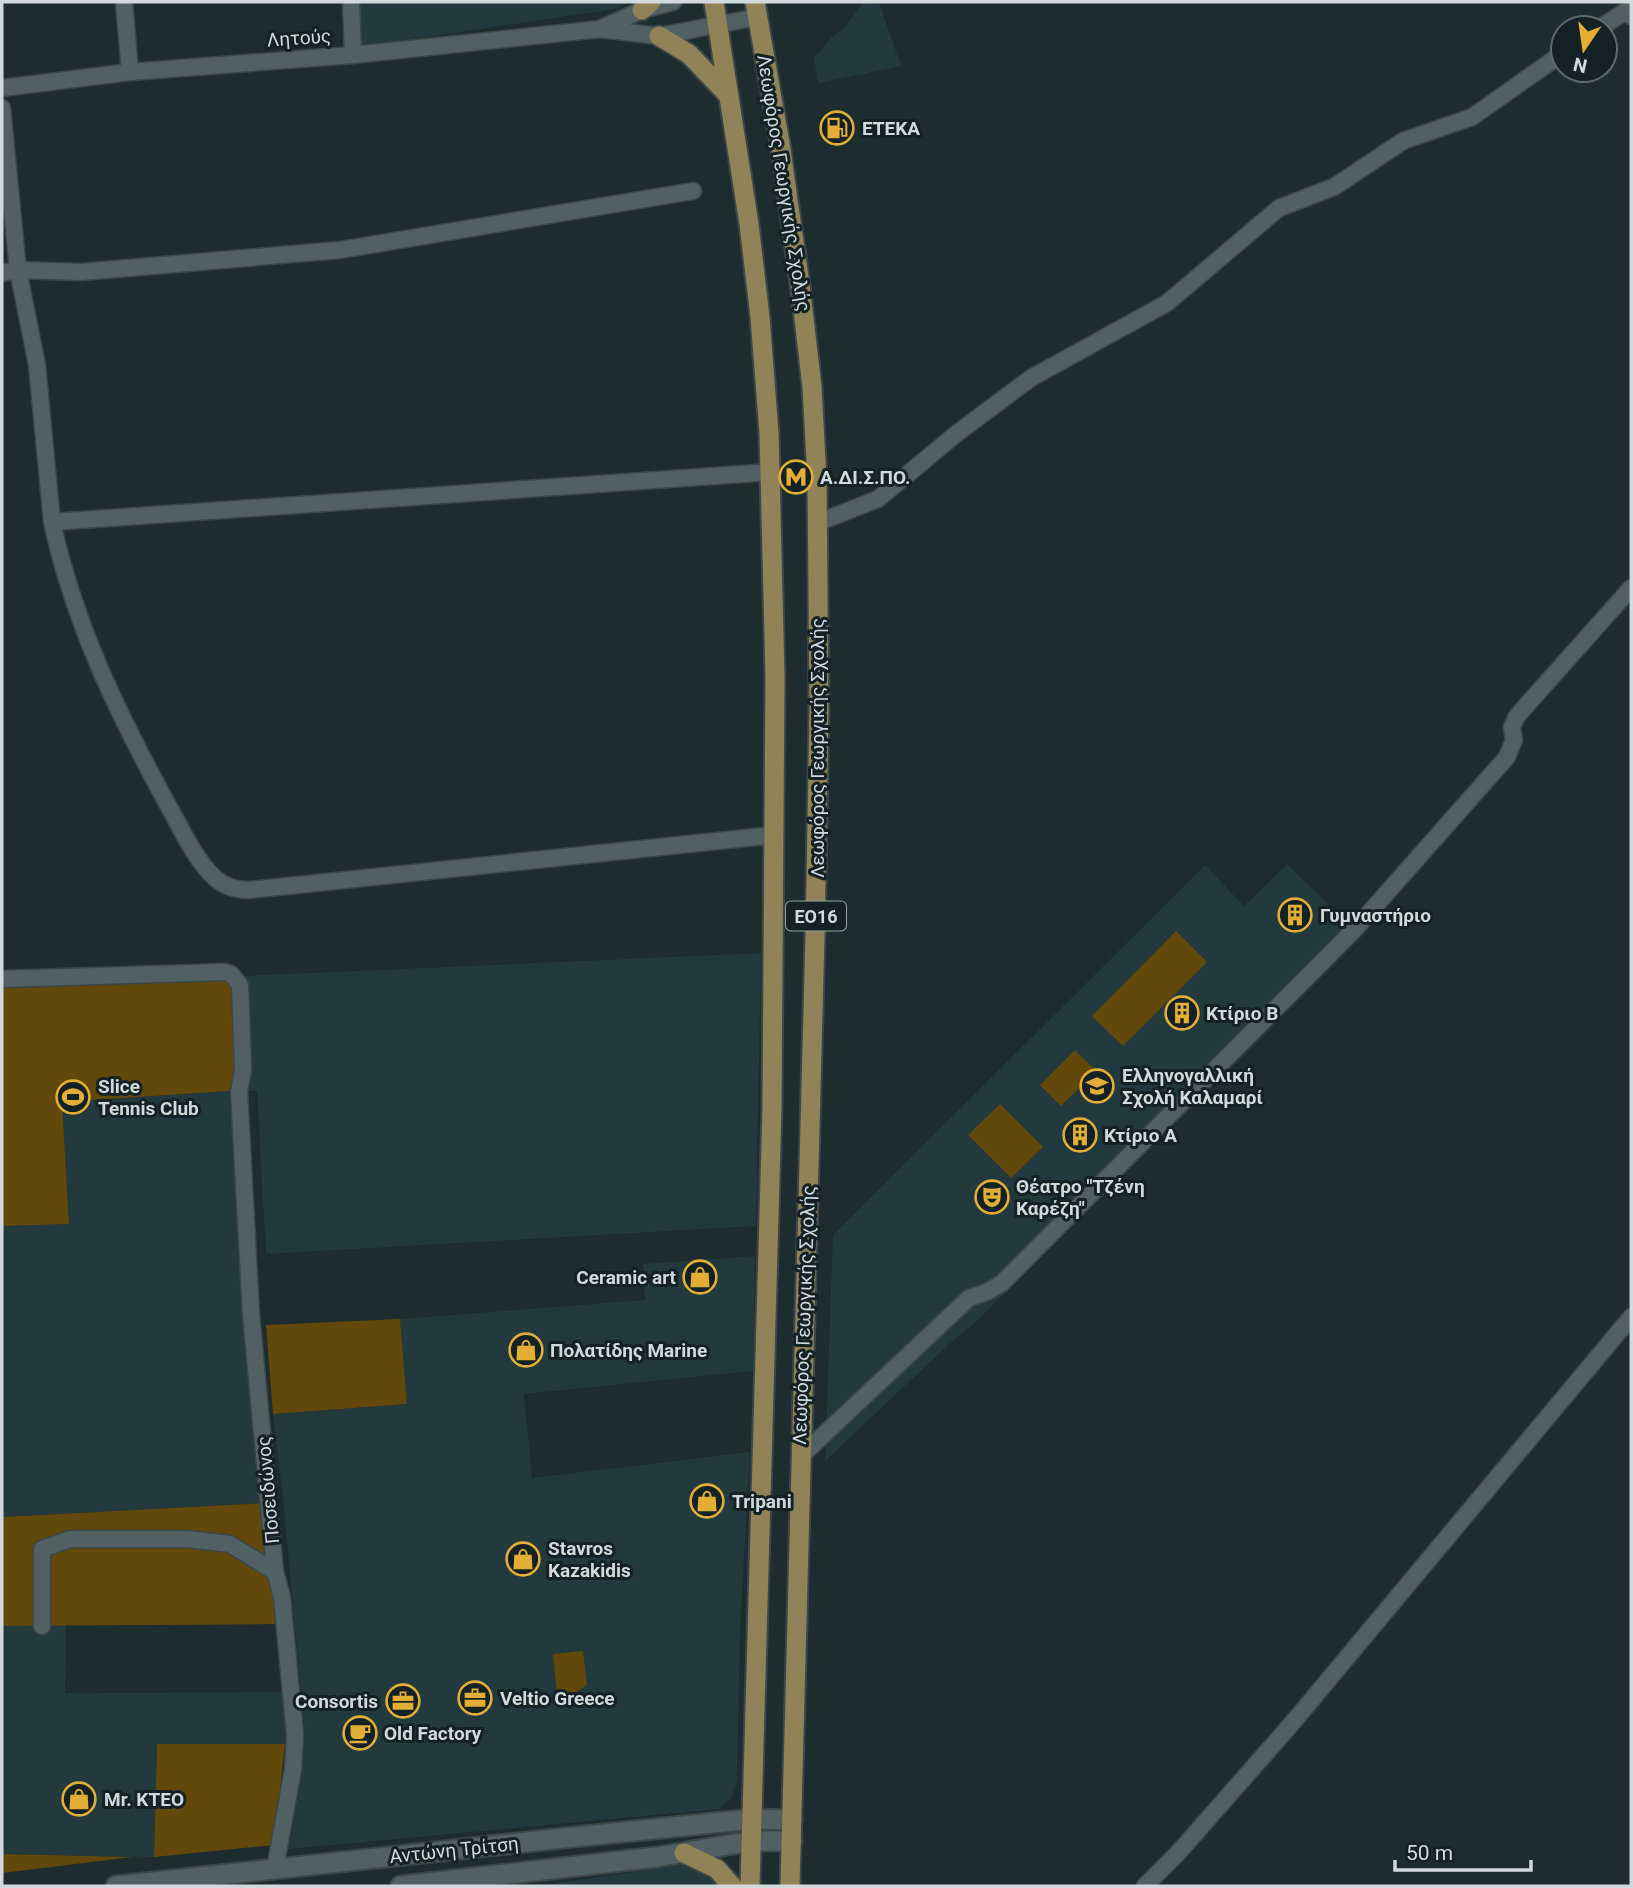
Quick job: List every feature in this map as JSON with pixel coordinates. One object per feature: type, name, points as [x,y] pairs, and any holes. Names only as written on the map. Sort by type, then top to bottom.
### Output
[{"type":"main road","name":"ΕΟ16","points":[[714,2],[730,97]]},
{"type":"main road","name":"Λεωφόρος Γεωργικής Σχολής","points":[[757,9],[780,143],[807,336],[812,387],[817,523],[819,709],[816,936],[792,1820]]},
{"type":"main road","points":[[659,36],[689,54],[730,97]]},
{"type":"main road","name":"Λεωφόρος Γεωργικής Σχολής","points":[[730,97],[761,317],[771,471],[775,835],[772,1108],[753,1819]]},
{"type":"main road","name":"ΕΟ16","points":[[750,1886],[753,1819]]},
{"type":"main road","name":"ΕΟ16","points":[[790,1886],[792,1820]]},
{"type":"main road","points":[[684,1853],[717,1869],[732,1886]]},
{"type":"street","points":[[124,2],[131,72]]},
{"type":"street","points":[[351,2],[353,55]]},
{"type":"street","name":"Λητούς","points":[[600,30],[647,6],[673,2]]},
{"type":"street","name":"Λητούς","points":[[2,88],[131,72],[353,55],[600,30],[659,36],[718,24],[757,9]]},
{"type":"street","points":[[817,523],[878,499],[956,434],[1031,378],[1167,303],[1279,208],[1334,187],[1403,141],[1472,117],[1549,63]]},
{"type":"street","points":[[2,108],[10,271],[37,365],[52,522],[61,563],[92,652],[130,734],[192,847],[214,877],[236,890],[249,890],[775,835]]},
{"type":"street","points":[[10,271],[81,272],[340,250],[693,191]]},
{"type":"street","points":[[52,522],[771,471]]},
{"type":"street","points":[[800,1457],[969,1298],[1002,1283],[1354,930],[1507,757],[1514,740],[1512,727],[1517,716],[1631,588]]},
{"type":"street","name":"Ποσειδώνος","points":[[2,979],[232,974],[240,985],[243,1070],[239,1091],[250,1303],[275,1572],[282,1597],[295,1735],[293,1769],[274,1878]]},
{"type":"street","points":[[1145,1886],[1178,1853],[1294,1721],[1631,1317]]},
{"type":"street","points":[[42,1626],[42,1549],[70,1539],[187,1539],[230,1544],[275,1572]]},
{"type":"street","name":"Αντώνη Τρίτση","points":[[116,1886],[274,1878],[753,1819],[792,1820]]},
{"type":"street","name":"Αντώνη Τρίτση","points":[[401,1886],[684,1853],[752,1841],[792,1841]]},
{"type":"shaded area","points":[[357,2],[629,2],[615,9],[359,47]]},
{"type":"shaded area","points":[[864,2],[879,2],[901,66],[818,83],[814,58],[831,38],[843,29]]},
{"type":"shaded area","name":"Ελληνογαλλική Σχολή Καλαμαρί","points":[[1287,864],[1361,936],[974,1324],[825,1461],[833,1235],[1205,865],[1244,906]]},
{"type":"shaded area","points":[[1176,931],[1207,962],[1123,1046],[1092,1016]]},
{"type":"shaded area","points":[[761,953],[756,1226],[266,1254],[257,1091],[229,1091],[240,1065],[248,1065],[244,976]]},
{"type":"shaded area","name":"Slice Tennis Club","points":[[244,976],[248,1065],[240,1065],[229,1091],[62,1102],[69,1224],[2,1226],[2,984]]},
{"type":"shaded area","points":[[1075,1050],[1096,1071],[1061,1106],[1040,1085]]},
{"type":"shaded area","points":[[229,1091],[265,1503],[2,1517],[2,1226],[69,1224],[62,1102]]},
{"type":"shaded area","points":[[1000,1104],[1043,1147],[1011,1178],[968,1135]]},
{"type":"shaded area","points":[[755,1256],[753,1371],[524,1394],[532,1478],[750,1452],[740,1631],[737,1782],[731,1798],[719,1809],[289,1849],[305,1735],[273,1414],[407,1404],[400,1319],[645,1300],[643,1264]]},
{"type":"shaded area","points":[[400,1319],[407,1404],[273,1414],[266,1325]]},
{"type":"shaded area","points":[[265,1503],[281,1624],[2,1626],[2,1517]]},
{"type":"shaded area","points":[[66,1625],[65,1693],[286,1692],[290,1723],[285,1744],[157,1744],[154,1857],[2,1854],[2,1626]]},
{"type":"shaded area","points":[[583,1651],[587,1685],[558,1704],[553,1654]]},
{"type":"shaded area","points":[[157,1744],[285,1744],[274,1845],[154,1857]]},
{"type":"shaded area","points":[[2,1854],[133,1857],[2,1873]]},
{"type":"shaded area","points":[[696,1863],[724,1886],[557,1886],[556,1883]]},
{"type":"place","name":"ΕΤΕΚΑ","points":[[837,128]]},
{"type":"place","name":"Α.ΔΙ.Σ.ΠΟ.","points":[[796,477]]},
{"type":"place","name":"Γυμναστήριο","points":[[1295,915]]},
{"type":"place","name":"Κτίριο Β","points":[[1182,1013]]},
{"type":"place","name":"Ελληνογαλλική Σχολή Καλαμαρί","points":[[1097,1086]]},
{"type":"place","name":"Slice Tennis Club","points":[[73,1097]]},
{"type":"place","name":"Κτίριο Α","points":[[1080,1135]]},
{"type":"place","name":"Θέατρο \"Τζένη Καρέζη\"","points":[[992,1197]]},
{"type":"place","name":"Ceramic art","points":[[700,1277]]},
{"type":"place","name":"Πολατίδης Marine","points":[[526,1350]]},
{"type":"place","name":"Tripani","points":[[707,1501]]},
{"type":"place","name":"Stavros Kazakidis","points":[[523,1559]]},
{"type":"place","name":"Veltio Greece","points":[[475,1698]]},
{"type":"place","name":"Consortis","points":[[403,1701]]},
{"type":"place","name":"Old Factory","points":[[360,1733]]},
{"type":"place","name":"Mr. KTEO","points":[[79,1799]]}]
